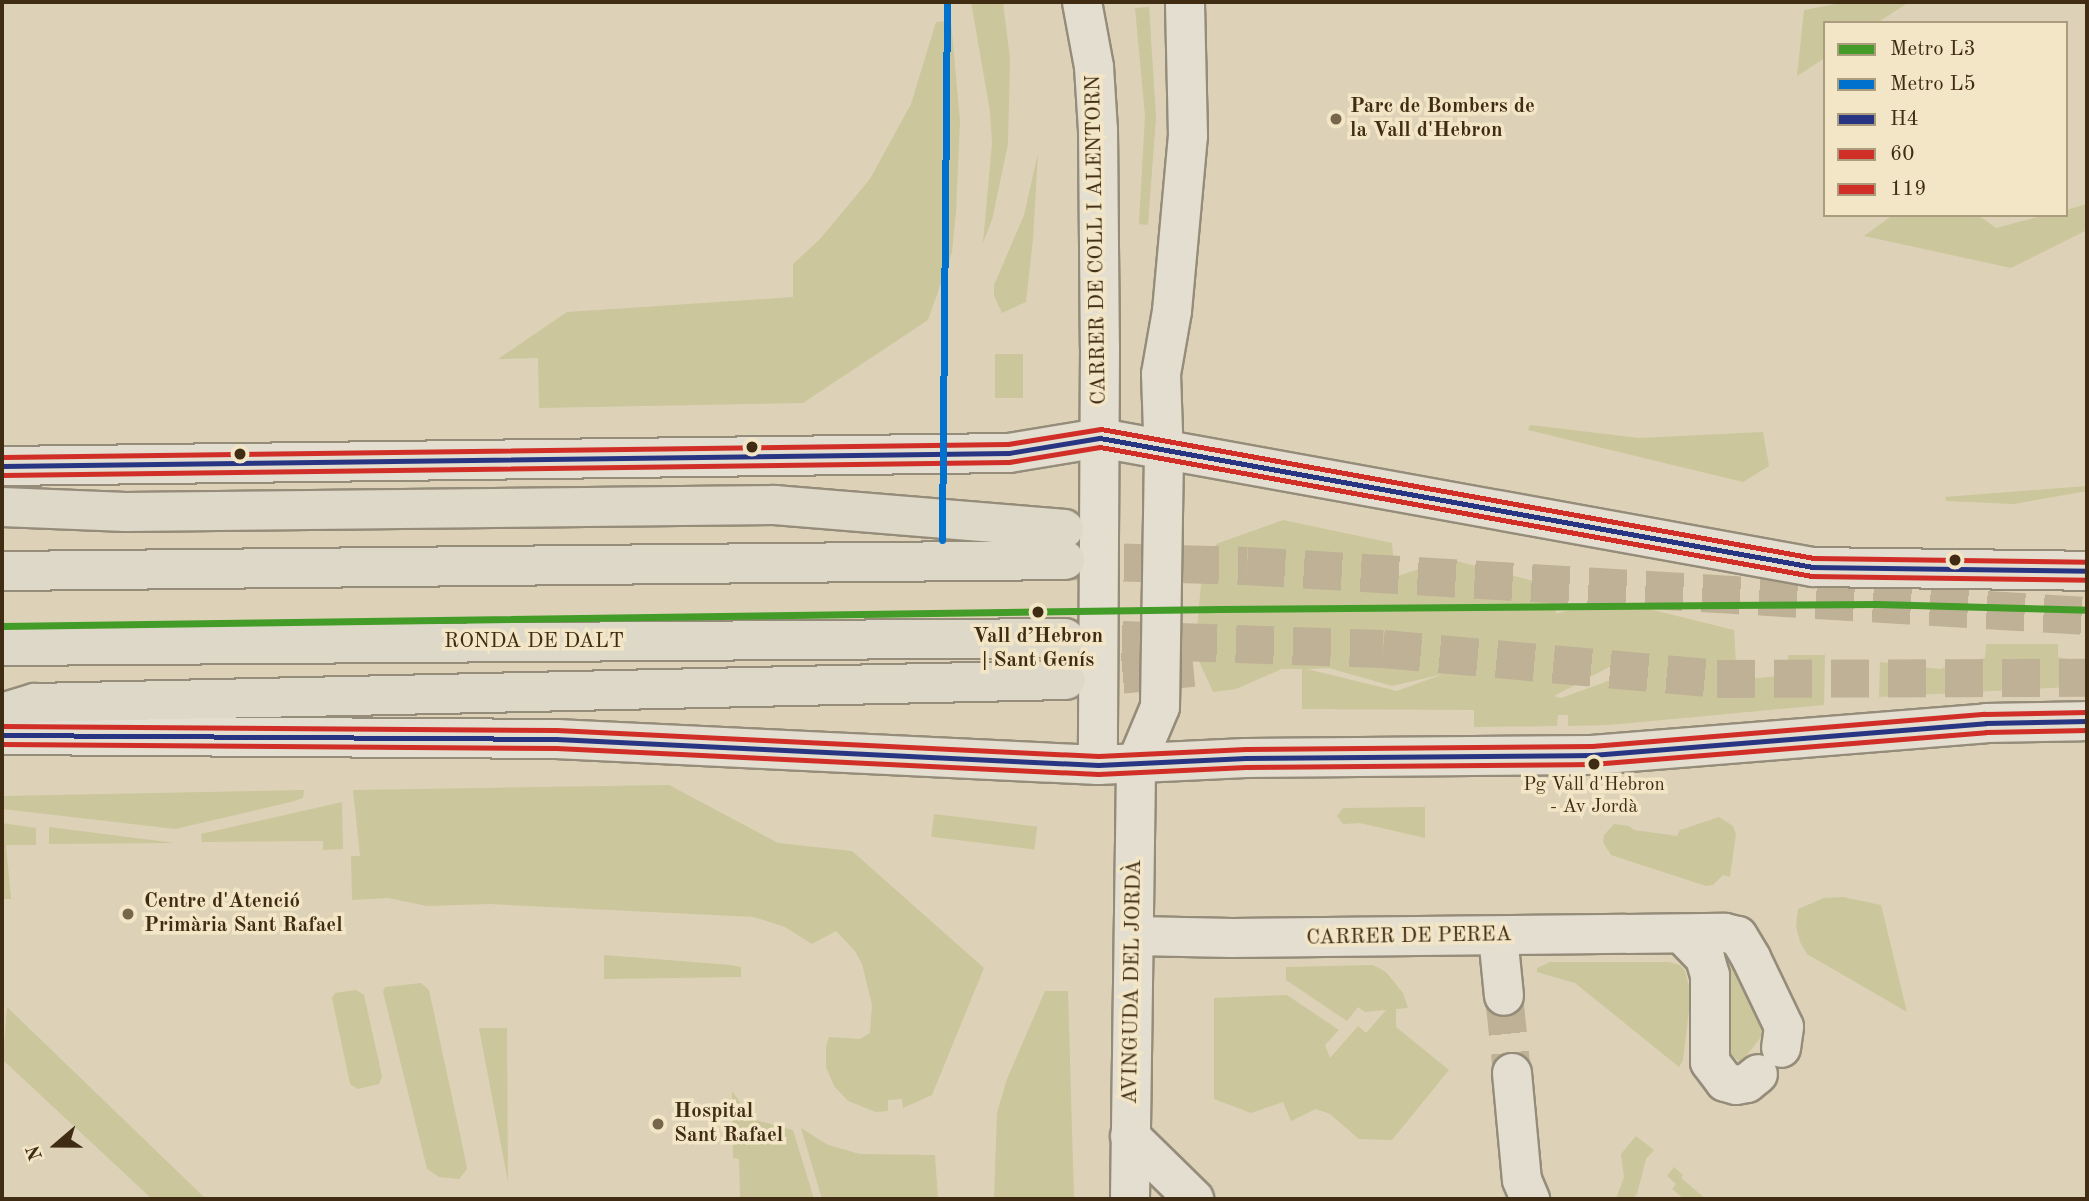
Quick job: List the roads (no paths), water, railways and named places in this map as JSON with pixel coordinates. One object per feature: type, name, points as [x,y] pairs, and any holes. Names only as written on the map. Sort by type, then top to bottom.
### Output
[{"type":"highway","points":[[2,507],[126,512],[761,504],[1064,545],[2,571]]},
{"type":"highway","name":"RONDA DE DALT","points":[[2,646],[1065,638]]},
{"type":"highway","points":[[2,713],[35,703],[1066,680]]},
{"type":"street","name":"CARRER DE COLL I ALENTORN","points":[[1082,2],[1094,67],[1098,130],[1098,765]]},
{"type":"street","points":[[1136,764],[1160,707],[1164,447],[1161,374],[1172,311],[1188,136],[1185,2]]},
{"type":"street","points":[[2,466],[1009,453],[1100,438],[1164,447],[1262,468],[1813,567],[2087,571]]},
{"type":"street","points":[[2,735],[556,739],[1098,765],[1246,758],[1592,755],[1986,723],[2087,721]]},
{"type":"street","name":"AVINGUDA DEL JORDÀ","points":[[1130,1199],[1136,764]]},
{"type":"street","name":"CARRER DE PEREA","points":[[1135,936],[1682,934],[1738,936],[1784,1027],[1769,1061],[1747,1083],[1736,1085],[1725,1082],[1710,1062],[1710,975],[1705,958],[1682,934]]},
{"type":"street","points":[[1498,936],[1504,996]]},
{"type":"street","points":[[1512,1073],[1522,1180],[1530,1199]]},
{"type":"street","points":[[1130,1136],[1194,1199]]},
{"type":"tunnel","points":[[1067,561],[1247,566],[2087,616]]},
{"type":"tunnel","points":[[1065,638],[1383,649],[1717,679],[2087,678]]},
{"type":"tunnel","points":[[1066,680],[1193,668]]},
{"type":"tunnel","points":[[1504,996],[1512,1073]]},
{"type":"metro line","name":"L5","points":[[942,540],[947,2]]},
{"type":"metro line","name":"L3","points":[[2,626],[1221,609],[1877,604],[2087,610]]},
{"type":"place","name":"Parc de Bombers de la Vall d'Hebron","points":[[1336,119]]},
{"type":"place","name":"Vall d’Hebron | Sant Genís","points":[[1038,612]]},
{"type":"place","name":"Pg Vall d'Hebron - Av Jordà","points":[[1594,764]]},
{"type":"place","name":"Centre d'Atenció Primària Sant Rafael","points":[[128,914]]},
{"type":"place","name":"Hospital Sant Rafael","points":[[658,1124]]}]
